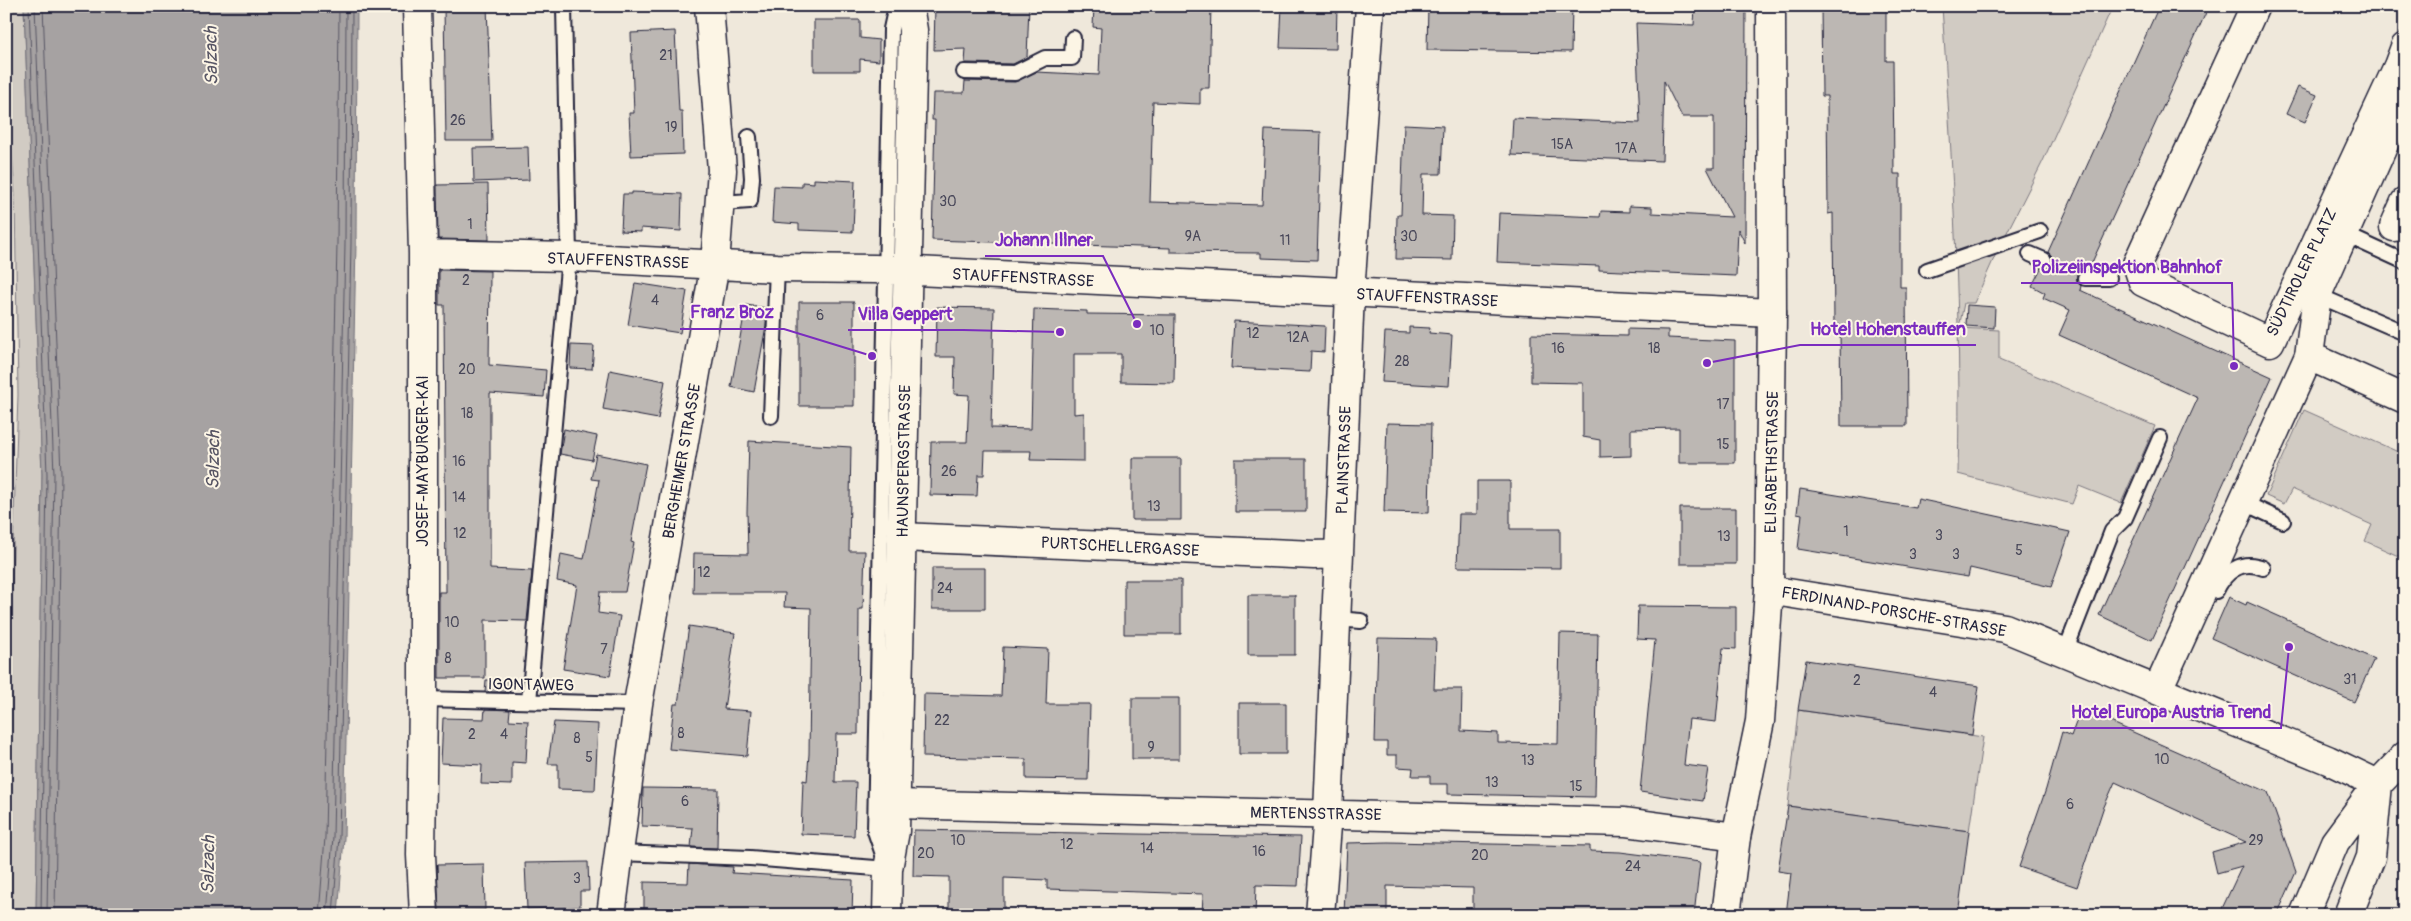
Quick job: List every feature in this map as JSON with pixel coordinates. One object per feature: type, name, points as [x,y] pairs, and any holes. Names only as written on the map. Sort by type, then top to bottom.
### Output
[{"type":"street","name":"JOSEF-MAYBURGER-KAI","points":[[417,6],[422,254],[423,699],[421,855],[424,915]]},
{"type":"street","name":"BERGHEIMER STRASSE","points":[[611,915],[638,704],[715,264],[722,170],[709,6]]},
{"type":"street","name":"HAUNSPERGSTRASSE","points":[[887,915],[888,869],[895,831],[896,804],[901,537],[897,271],[913,30],[909,6]]},
{"type":"street","name":"PLAINSTRASSE","points":[[1320,915],[1328,813],[1348,620],[1339,554],[1350,293],[1370,6]]},
{"type":"street","name":"ELISABETHSTRASSE","points":[[1726,915],[1736,837],[1760,721],[1770,590],[1772,313],[1770,6]]},
{"type":"street","name":"SÜDTIROLER PLATZ","points":[[2255,6],[2137,264],[2142,282],[2270,342],[2398,66],[2405,47]]},
{"type":"street","name":"SÜDTIROLER PLATZ","points":[[2309,356],[2317,295],[2405,97]]},
{"type":"street","points":[[2394,227],[2405,202]]},
{"type":"street","name":"STAUFFENSTRASSE","points":[[422,254],[569,257],[777,268],[897,271],[1772,313]]},
{"type":"street","points":[[2158,689],[2309,356],[2405,399]]},
{"type":"street","name":"PURTSCHELLERGASSE","points":[[901,537],[1314,555],[1339,554]]},
{"type":"street","name":"FERDINAND-PORSCHE-STRASSE","points":[[1770,590],[2005,628],[2328,760],[2378,784]]},
{"type":"street","points":[[2304,915],[2335,842],[2378,784],[2405,756]]},
{"type":"street","points":[[2348,915],[2371,857],[2378,784]]},
{"type":"street","name":"MERTENSSTRASSE","points":[[896,804],[1328,813],[1625,822],[1736,837]]},
{"type":"lane","points":[[529,702],[569,257],[564,6]]},
{"type":"lane","points":[[618,853],[750,858],[888,869],[875,831],[897,271],[890,28],[896,6]]},
{"type":"lane","points":[[964,72],[1015,73],[1045,58],[1072,58],[1073,38]]},
{"type":"lane","points":[[721,202],[750,201],[752,178],[749,136]]},
{"type":"lane","points":[[1927,270],[2040,231]]},
{"type":"lane","points":[[2344,234],[2405,262]]},
{"type":"lane","points":[[2030,254],[2044,260]]},
{"type":"lane","points":[[771,416],[777,268]]},
{"type":"lane","points":[[2085,278],[2108,278]]},
{"type":"lane","points":[[2317,295],[2405,333]]},
{"type":"lane","points":[[2065,652],[2112,532],[2125,518],[2160,438]]},
{"type":"lane","points":[[2242,502],[2283,521]]},
{"type":"lane","points":[[2170,660],[2186,656],[2222,577],[2235,568],[2248,564],[2263,568]]},
{"type":"lane","name":"IGONTAWEG","points":[[423,699],[638,704]]},
{"type":"shaded area","points":[[6,6],[24,6],[42,474],[36,915],[6,915],[6,763],[18,395],[15,196],[6,64]]},
{"type":"shaded area","points":[[1942,6],[2111,6],[2043,161],[1995,256],[1974,303],[1964,303],[1959,328],[1999,330],[1999,360],[2155,426],[2121,503],[2079,486],[2072,504],[1958,474],[1959,357],[1957,298],[1953,182]]},
{"type":"shaded area","points":[[2304,410],[2405,455],[2405,559],[2365,541],[2372,525],[2292,489],[2284,504],[2266,496]]},
{"type":"shaded area","points":[[1798,710],[1983,737],[1969,831],[1788,806]]},
{"type":"water","name":"Salzach","points":[[24,6],[357,6],[356,243],[344,838],[338,915],[36,915],[42,474]]},
{"type":"building","points":[[444,6],[487,6],[492,141],[446,141]]},
{"type":"building","points":[[935,6],[1029,6],[1027,57],[1013,64],[965,63],[966,49],[934,50]]},
{"type":"building","points":[[1094,6],[1211,6],[1209,88],[1200,88],[1200,104],[1153,102],[1150,202],[1262,205],[1265,130],[1321,132],[1317,260],[1261,258],[1261,253],[1170,252],[1170,248],[932,240],[935,120],[932,120],[933,93],[964,93],[965,81],[1015,82],[1036,72],[1099,75],[1101,28],[1093,27]]},
{"type":"building","points":[[1282,6],[1337,6],[1336,49],[1280,48]]},
{"type":"building","points":[[1428,6],[1572,6],[1571,52],[1427,50]]},
{"type":"building","points":[[1695,6],[1746,6],[1745,243],[1738,229],[1736,276],[1599,270],[1599,266],[1497,262],[1499,213],[1600,217],[1601,211],[1629,212],[1629,206],[1652,207],[1652,213],[1732,217],[1707,168],[1714,168],[1714,117],[1682,117],[1664,81],[1662,161],[1511,155],[1513,118],[1640,123],[1636,23],[1694,25]]},
{"type":"building","points":[[1821,6],[1886,6],[1886,61],[1893,61],[1894,174],[1900,174],[1900,287],[1906,287],[1907,426],[1841,426],[1840,325],[1834,325],[1833,213],[1828,214],[1827,96],[1822,96]]},
{"type":"building","points":[[2159,6],[2209,6],[2089,269],[2081,270],[2077,274],[2077,282],[2081,286],[2080,290],[2272,377],[2152,640],[2099,615],[2198,398],[2059,335],[2070,310],[2043,298],[2045,293],[2032,286],[2041,268],[2046,269],[2052,264],[2053,258],[2048,252]]},
{"type":"building","points":[[814,20],[860,20],[860,38],[879,40],[879,61],[860,59],[860,71],[814,71]]},
{"type":"building","points":[[675,31],[679,111],[682,111],[683,154],[631,156],[629,113],[634,113],[631,33]]},
{"type":"building","points":[[2298,87],[2317,95],[2305,122],[2286,114]]},
{"type":"building","points":[[1404,124],[1443,126],[1441,174],[1423,174],[1422,215],[1453,216],[1452,260],[1396,259],[1397,215],[1401,215]]},
{"type":"building","points":[[528,147],[529,180],[474,182],[473,148]]},
{"type":"building","points":[[814,179],[855,181],[853,232],[799,230],[799,224],[772,222],[774,186],[802,187],[802,182],[814,183]]},
{"type":"building","points":[[488,184],[489,240],[438,239],[437,185]]},
{"type":"building","points":[[632,192],[682,194],[681,231],[641,228],[641,232],[621,231],[623,194],[632,194]]},
{"type":"building","points":[[439,270],[490,271],[489,365],[546,370],[544,397],[490,393],[490,569],[532,571],[527,621],[485,620],[485,678],[439,678],[439,592],[446,592],[444,305],[439,305]]},
{"type":"building","points":[[635,283],[687,291],[680,333],[628,325]]},
{"type":"building","points":[[799,302],[854,302],[854,406],[799,406]]},
{"type":"building","points":[[746,305],[767,308],[766,326],[754,392],[731,387]]},
{"type":"building","points":[[1967,305],[1995,307],[1994,328],[1966,326]]},
{"type":"building","points":[[937,307],[994,308],[991,428],[1031,429],[1034,309],[1087,311],[1087,314],[1175,315],[1174,383],[1121,382],[1121,354],[1074,354],[1074,414],[1084,413],[1084,461],[1030,460],[1031,451],[985,451],[984,475],[978,475],[977,496],[930,495],[931,442],[967,442],[969,395],[954,394],[955,357],[936,357]]},
{"type":"building","points":[[1234,321],[1325,326],[1324,352],[1311,351],[1310,372],[1231,368]]},
{"type":"building","points":[[1409,327],[1430,328],[1429,333],[1452,335],[1449,386],[1382,382],[1385,332],[1409,333]]},
{"type":"building","points":[[1627,329],[1668,330],[1668,338],[1735,341],[1735,463],[1679,463],[1679,428],[1631,429],[1631,456],[1600,457],[1600,440],[1583,437],[1583,383],[1531,382],[1531,334],[1627,336]]},
{"type":"building","points":[[571,345],[594,346],[592,369],[570,368]]},
{"type":"building","points":[[610,370],[665,381],[658,419],[603,409]]},
{"type":"building","points":[[1387,423],[1431,424],[1429,513],[1384,512]]},
{"type":"building","points":[[564,429],[597,436],[592,460],[560,454]]},
{"type":"building","points":[[749,441],[851,447],[849,551],[865,551],[863,609],[859,609],[858,734],[836,734],[835,782],[856,782],[854,836],[801,834],[803,780],[807,781],[809,754],[811,608],[784,607],[785,593],[693,593],[694,553],[748,554]]},
{"type":"building","points":[[596,454],[646,464],[631,542],[634,543],[625,592],[600,592],[598,613],[620,616],[610,676],[563,669],[577,585],[557,581],[561,554],[584,559],[599,480],[591,479]]},
{"type":"building","points":[[1132,458],[1181,458],[1181,520],[1132,520]]},
{"type":"building","points":[[1235,459],[1306,459],[1306,512],[1235,512]]},
{"type":"building","points":[[1477,481],[1510,481],[1510,529],[1560,529],[1560,568],[1457,567],[1459,514],[1477,514]]},
{"type":"building","points":[[1800,489],[1916,508],[1918,499],[2070,532],[2051,587],[1970,568],[1968,577],[1798,549],[1802,514],[1797,513]]},
{"type":"building","points":[[1680,508],[1736,508],[1736,564],[1680,564]]},
{"type":"building","points":[[932,568],[985,568],[985,609],[932,609]]},
{"type":"building","points":[[1124,580],[1181,580],[1181,634],[1124,634]]},
{"type":"building","points":[[1248,595],[1295,595],[1295,655],[1248,655]]},
{"type":"building","points":[[2229,597],[2246,605],[2247,602],[2374,659],[2354,702],[2211,638]]},
{"type":"building","points":[[1638,606],[1736,607],[1736,649],[1723,648],[1716,722],[1689,719],[1684,765],[1708,768],[1703,801],[1640,792],[1655,640],[1637,639]]},
{"type":"building","points":[[689,626],[735,633],[724,709],[751,711],[747,756],[669,749],[674,704],[678,704]]},
{"type":"building","points":[[1560,633],[1598,634],[1595,797],[1448,794],[1448,784],[1430,784],[1430,776],[1412,776],[1413,768],[1397,767],[1397,755],[1387,755],[1387,742],[1375,742],[1378,638],[1436,639],[1434,689],[1462,689],[1461,731],[1498,733],[1498,743],[1558,744]]},
{"type":"building","points":[[1003,647],[1048,649],[1046,704],[1090,704],[1088,780],[1026,779],[1026,759],[923,757],[924,694],[1001,696]]},
{"type":"building","points":[[1806,660],[1979,686],[1972,735],[1798,710]]},
{"type":"building","points":[[486,680],[510,680],[510,692],[485,692]]},
{"type":"building","points":[[1132,698],[1179,698],[1179,759],[1132,759]]},
{"type":"building","points":[[1239,703],[1286,703],[1286,754],[1239,754]]},
{"type":"building","points":[[485,709],[510,710],[509,720],[528,721],[526,763],[512,762],[512,785],[481,784],[482,765],[441,763],[443,718],[484,719]]},
{"type":"building","points":[[2081,709],[2268,792],[2296,872],[2277,915],[2219,915],[2242,866],[2217,873],[2212,852],[2246,842],[2115,782],[2103,809],[2077,887],[2019,867],[2046,789],[2062,732],[2071,736]]},
{"type":"building","points":[[554,722],[598,724],[595,790],[558,789],[558,764],[548,764]]},
{"type":"building","points":[[643,788],[718,789],[717,848],[691,847],[693,828],[642,826]]},
{"type":"building","points":[[1788,806],[1969,831],[1958,915],[1786,915],[1791,873],[1778,871]]},
{"type":"building","points":[[914,830],[1301,837],[1298,886],[1256,885],[1255,915],[1202,915],[1203,894],[1047,889],[1047,880],[1004,878],[1004,915],[949,915],[949,877],[913,876]]},
{"type":"building","points":[[1388,842],[1590,846],[1590,851],[1620,852],[1700,862],[1694,915],[1473,915],[1473,888],[1387,886],[1387,915],[1344,915],[1347,843]]},
{"type":"building","points":[[588,862],[589,891],[580,891],[580,907],[527,909],[525,863]]},
{"type":"building","points":[[484,864],[485,910],[439,911],[437,865]]},
{"type":"building","points":[[689,864],[733,867],[732,873],[853,880],[852,915],[754,915],[729,912],[728,915],[644,915],[644,882],[688,883]]},
{"type":"place","name":"Johann Illner","points":[[1137,324]]},
{"type":"place","name":"Villa Geppert","points":[[1060,332]]},
{"type":"place","name":"Franz Broz","points":[[872,356]]},
{"type":"place","name":"Hotel Hohenstauffen","points":[[1707,363]]},
{"type":"place","name":"Polizeiinspektion Bahnhof","points":[[2234,366]]},
{"type":"place","name":"Hotel Europa Austria Trend","points":[[2289,647]]}]
